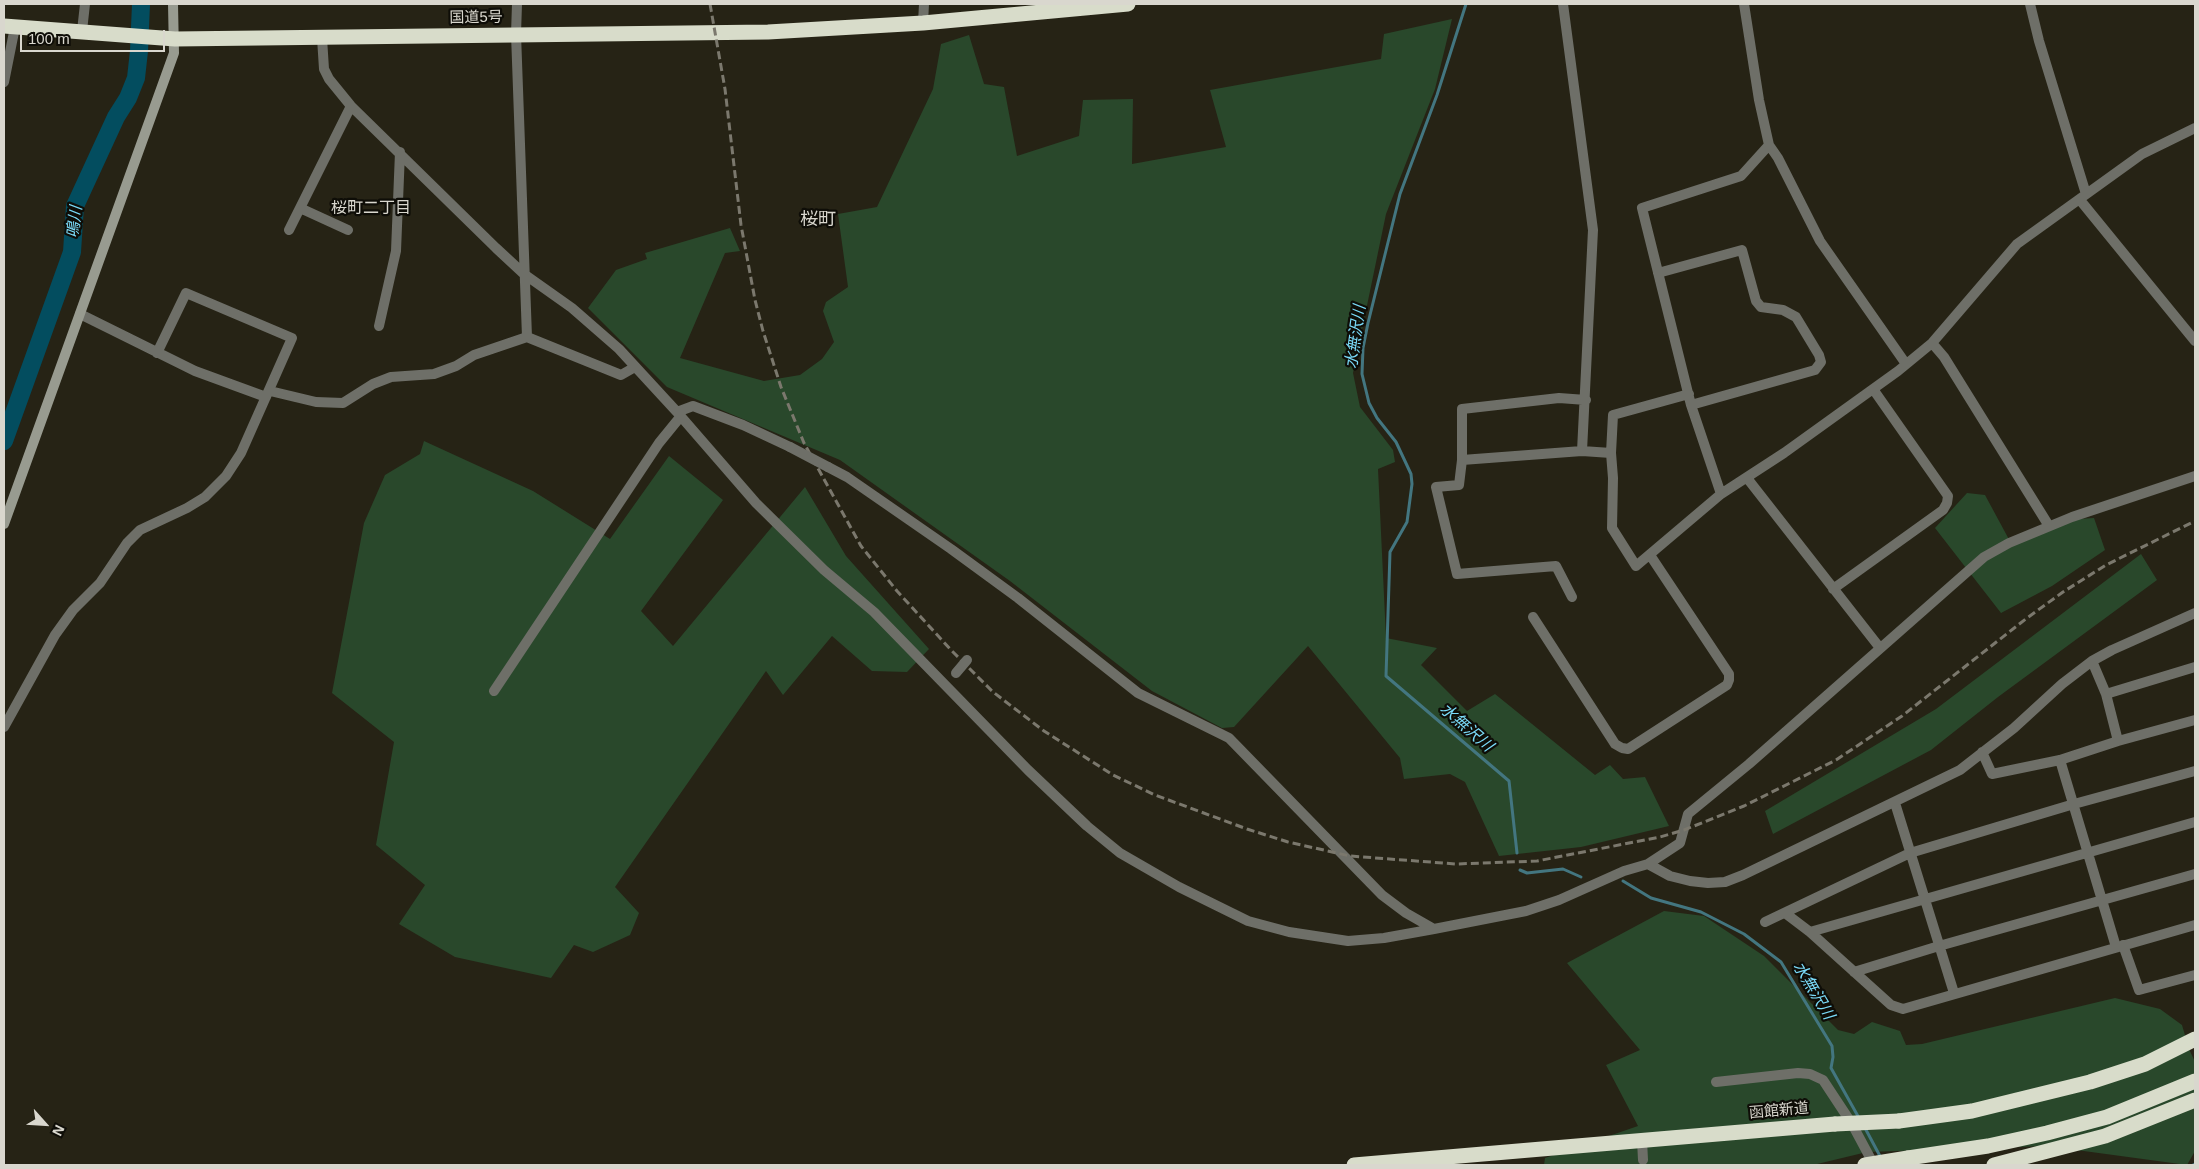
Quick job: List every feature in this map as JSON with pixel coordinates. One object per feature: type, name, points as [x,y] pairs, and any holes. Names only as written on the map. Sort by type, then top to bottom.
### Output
[{"type":"highway","name":"国道5号","points":[[9,27],[175,39],[768,32],[923,23],[1128,4]]},
{"type":"highway","name":"函館新道","points":[[1354,1165],[1899,1120],[1972,1111],[2090,1082],[2144,1064],[2195,1040]]},
{"type":"highway","points":[[1865,1165],[1988,1146],[2047,1134],[2106,1117],[2160,1097],[2195,1081]]},
{"type":"highway","points":[[1994,1165],[2105,1136],[2195,1100]]},
{"type":"street","points":[[82,31],[85,4]]},
{"type":"street","points":[[4,524],[174,53],[173,4]]},
{"type":"street","points":[[517,4],[516,34],[527,337]]},
{"type":"street","points":[[923,23],[924,4]]},
{"type":"street","points":[[1563,4],[1593,230],[1582,451]]},
{"type":"street","points":[[1744,4],[1759,100],[1769,145],[1778,158],[1820,241],[1906,364]]},
{"type":"street","points":[[2030,4],[2083,197],[2195,341]]},
{"type":"street","points":[[4,82],[9,27]]},
{"type":"street","points":[[322,38],[324,69],[329,79],[351,106],[524,274],[572,308],[619,349],[679,414],[756,503],[824,570],[874,612],[1028,770],[1087,826],[1120,853],[1179,887],[1240,917],[1289,932],[1348,941],[1384,938],[1434,929],[1526,911],[1559,900],[1624,871],[1648,864],[1680,843],[1688,814],[1749,764],[1984,557],[2049,526],[2195,476]]},
{"type":"street","points":[[289,230],[351,106]]},
{"type":"street","points":[[1688,394],[1613,415],[1611,452],[1613,478],[1612,528],[1636,566],[1721,494],[1747,478],[1873,389],[1932,343],[2017,244],[2142,154],[2195,128]]},
{"type":"street","points":[[1721,494],[1688,394],[1642,208],[1741,176],[1769,145]]},
{"type":"street","points":[[379,326],[396,251],[400,152]]},
{"type":"street","points":[[300,208],[348,230]]},
{"type":"street","points":[[1658,273],[1742,250],[1756,301],[1761,307],[1783,310],[1796,317],[1820,355],[1821,362],[1815,370],[1692,405]]},
{"type":"street","points":[[4,727],[55,635],[73,610],[100,583],[128,543],[140,530],[187,508],[205,497],[226,476],[241,453],[292,338],[186,293],[157,353]]},
{"type":"street","points":[[80,314],[195,371],[268,394],[316,402],[343,403],[373,384],[391,377],[434,374],[456,366],[474,355],[527,337],[621,375],[635,367]]},
{"type":"street","points":[[1932,343],[1944,357],[2049,526]]},
{"type":"street","points":[[1833,589],[1943,510],[1947,503],[1948,496],[1873,389]]},
{"type":"street","points":[[1572,597],[1556,566],[1457,574],[1436,487],[1459,485],[1462,460],[1462,409],[1559,398],[1586,400]]},
{"type":"street","points":[[494,691],[679,414],[692,406],[742,425],[848,477],[1018,598],[1138,694],[1229,738],[1382,895],[1406,913],[1434,929]]},
{"type":"street","points":[[1462,460],[1582,451],[1611,452]]},
{"type":"street","points":[[1747,478],[1880,648]]},
{"type":"street","points":[[1533,617],[1615,744],[1628,749],[1727,685],[1729,680],[1729,674],[1650,556]]},
{"type":"street","points":[[1648,864],[1670,876],[1690,881],[1708,884],[1725,882],[1895,803],[1960,770],[2014,728],[2062,684],[2092,661],[2195,612]]},
{"type":"street","points":[[956,673],[967,660]]},
{"type":"street","points":[[2092,661],[2106,694],[2118,741]]},
{"type":"street","points":[[2106,694],[2195,667]]},
{"type":"street","points":[[1982,752],[1992,774],[2060,760],[2118,741],[2195,720]]},
{"type":"street","points":[[2060,760],[2102,900],[2119,946],[2139,990],[2195,975]]},
{"type":"street","points":[[1765,922],[1910,853],[2074,804],[2195,771]]},
{"type":"street","points":[[1895,803],[1954,993]]},
{"type":"street","points":[[1810,932],[2195,822]]},
{"type":"street","points":[[1854,972],[1939,946],[2195,874]]},
{"type":"street","points":[[1785,912],[1891,1005],[1903,1008],[2195,925]]},
{"type":"street","points":[[1716,1082],[1798,1073],[1810,1074],[1823,1080],[1852,1124],[1874,1165]]},
{"type":"street","points":[[1642,1140],[1643,1160]]},
{"type":"green space","points":[[1452,19],[1435,89],[1386,214],[1353,373],[1360,407],[1393,450],[1395,462],[1378,469],[1386,638],[1437,648],[1421,665],[1467,711],[1495,694],[1595,775],[1610,765],[1623,779],[1645,777],[1669,826],[1581,847],[1499,856],[1465,782],[1450,774],[1404,779],[1400,758],[1308,646],[1234,727],[1222,728],[1152,691],[1010,581],[840,460],[667,387],[588,308],[616,270],[647,259],[645,253],[730,228],[740,251],[725,253],[680,358],[764,381],[800,375],[822,359],[834,342],[823,311],[826,302],[848,287],[838,214],[877,207],[933,89],[941,44],[969,35],[984,84],[1004,87],[1017,156],[1079,136],[1083,100],[1133,99],[1132,164],[1226,147],[1210,90],[1381,59],[1384,34]]},
{"type":"green space","points":[[424,441],[533,491],[610,539],[669,456],[723,500],[641,611],[673,646],[805,487],[846,556],[929,649],[907,672],[872,671],[832,636],[783,695],[766,671],[615,887],[639,913],[630,935],[593,952],[574,945],[551,978],[455,957],[399,924],[425,885],[376,845],[394,742],[332,693],[364,523],[385,475],[420,454]]},
{"type":"green space","points":[[1967,493],[1985,495],[2012,545],[2077,519],[2094,518],[2105,550],[2052,586],[2001,613],[1935,528]]},
{"type":"green space","points":[[2141,554],[2157,580],[1998,697],[1931,750],[1773,834],[1765,811],[1936,709]]},
{"type":"green space","points":[[1664,911],[1704,916],[1764,956],[1838,1030],[1854,1034],[1872,1022],[1900,1031],[1906,1045],[1922,1044],[2115,998],[2160,1009],[2182,1025],[2195,1062],[2195,1151],[2187,1165],[2047,1146],[1867,1152],[1813,1165],[1544,1165],[1545,1158],[1638,1126],[1606,1065],[1640,1050],[1567,963]]},
{"type":"waterway","name":"鳴川","points":[[4,441],[72,252],[75,206],[136,78],[141,4]]},
{"type":"waterway","name":"水無沢川","points":[[1466,4],[1437,95],[1400,194],[1368,323],[1363,348],[1362,374],[1369,403],[1377,418],[1396,442],[1411,474],[1412,484],[1407,522],[1390,552],[1386,676],[1509,781],[1517,853]]},
{"type":"waterway","name":"水無沢川","points":[[1520,870],[1527,873],[1563,869],[1581,877]]},
{"type":"waterway","name":"水無沢川","points":[[1623,881],[1651,898],[1701,912],[1744,934],[1781,962],[1832,1046],[1831,1068],[1859,1118]]},
{"type":"waterway","name":"水無沢川","points":[[1865,1128],[1881,1158]]},
{"type":"railway","points":[[710,4],[725,89],[741,225],[755,300],[763,331],[781,387],[804,443],[861,546],[897,591],[951,650],[993,692],[1044,731],[1113,775],[1155,795],[1247,829],[1288,842],[1350,856],[1456,864],[1537,861],[1660,837],[1684,830],[1744,806],[1836,760],[1902,716],[2063,592],[2106,565],[2195,521]]},
{"type":"district","name":"桜町二丁目","points":[[371,209]]},
{"type":"district","name":"桜町","points":[[818,220]]}]
